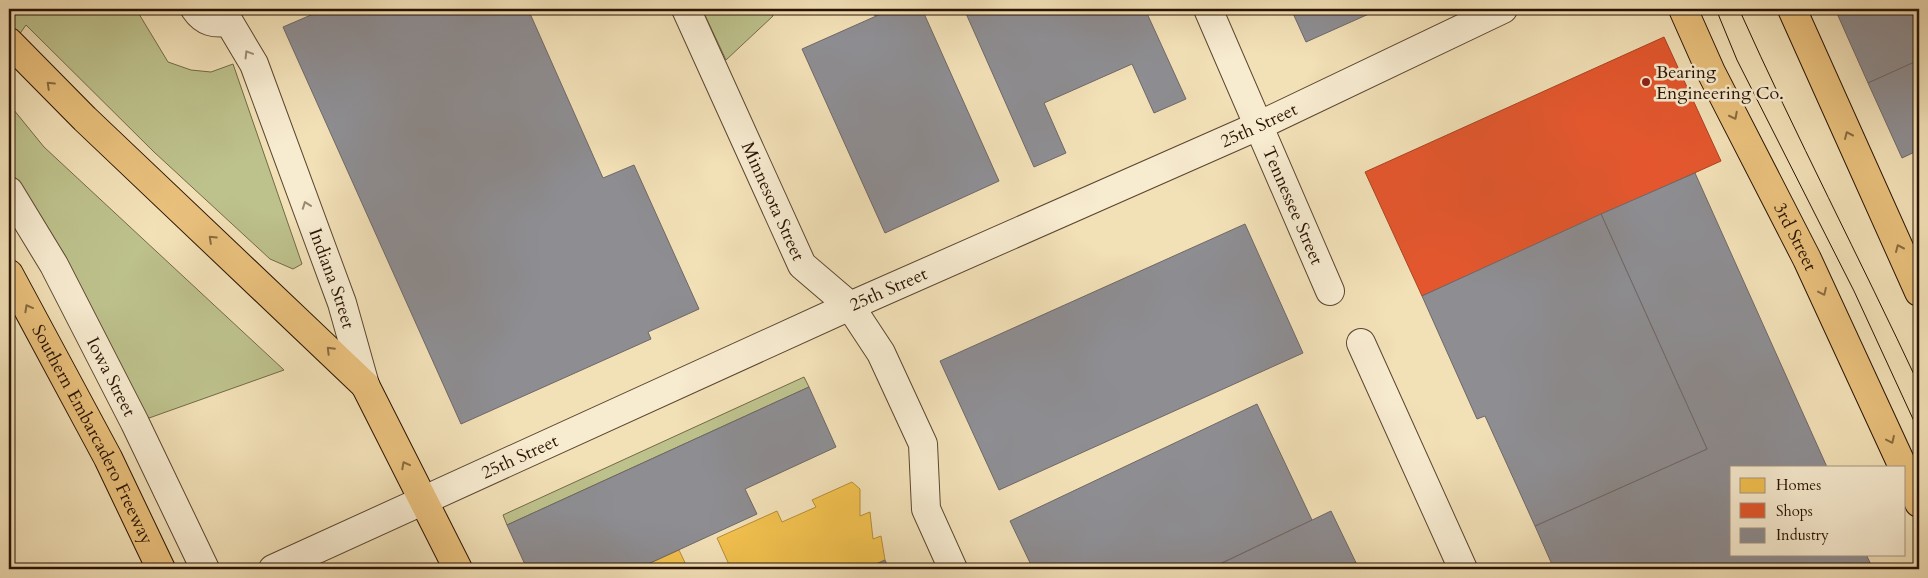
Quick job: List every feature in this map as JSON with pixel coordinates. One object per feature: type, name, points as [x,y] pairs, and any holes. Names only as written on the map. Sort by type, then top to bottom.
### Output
[{"type":"main road","name":"3rd Street","points":[[1683,9],[1712,72],[1807,259],[1903,466]]},
{"type":"main road","points":[[1792,9],[1919,292]]},
{"type":"main road","points":[[9,42],[85,119],[365,385]]},
{"type":"main road","name":"Southern Embarcadero Freeway","points":[[9,274],[108,458],[161,569]]},
{"type":"main road","name":"Indiana Street","points":[[365,385],[458,569]]},
{"type":"main road","name":"3rd Street","points":[[1906,473],[1919,503]]},
{"type":"street","name":"Indiana Street","points":[[195,9],[206,20],[216,24],[229,22],[254,64],[342,303],[365,385]]},
{"type":"street","name":"Minnesota Street","points":[[686,9],[802,265],[850,306],[881,352],[923,444],[926,509],[953,569]]},
{"type":"street","name":"Tennessee Street","points":[[1208,9],[1330,291]]},
{"type":"street","name":"25th Street","points":[[273,569],[850,306],[1258,126],[1503,9]]},
{"type":"street","name":"Iowa Street","points":[[9,191],[54,265],[206,569]]},
{"type":"street","points":[[1361,343],[1463,569]]},
{"type":"green space","points":[[9,9],[136,9],[168,62],[191,70],[211,72],[233,64],[302,264],[293,269],[270,259],[154,152],[26,25],[9,49]]},
{"type":"green space","points":[[702,9],[770,9],[773,16],[726,60]]},
{"type":"green space","points":[[9,104],[44,147],[284,370],[135,423],[9,177]]},
{"type":"green space","points":[[804,377],[809,387],[507,525],[503,515]]},
{"type":"building: Homes","points":[[852,482],[860,489],[860,516],[870,512],[873,539],[881,536],[885,560],[865,569],[731,569],[717,538],[777,511],[782,522],[816,507],[812,500]]},
{"type":"building: Homes","points":[[679,550],[688,569],[637,569]]},
{"type":"building: Shops","points":[[1664,37],[1721,161],[1422,296],[1365,172]]},
{"type":"building: Industry","points":[[325,9],[528,9],[603,178],[634,165],[699,309],[648,332],[651,339],[461,424],[283,27]]},
{"type":"building: Industry","points":[[872,9],[892,9],[875,16]]},
{"type":"building: Industry","points":[[892,9],[922,9],[999,181],[885,233],[802,49]]},
{"type":"building: Industry","points":[[964,9],[1145,9],[1186,99],[1154,113],[1132,64],[1044,103],[1066,153],[1034,167]]},
{"type":"building: Industry","points":[[1291,9],[1380,9],[1306,42]]},
{"type":"building: Industry","points":[[1835,9],[1910,9],[1919,30],[1919,60],[1868,83]]},
{"type":"building: Industry","points":[[1910,9],[1919,9],[1919,30]]},
{"type":"building: Industry","points":[[1919,60],[1919,150],[1902,158],[1868,83]]},
{"type":"building: Industry","points":[[1695,173],[1827,466],[1730,466],[1730,556],[1867,556],[1873,569],[1554,569],[1535,526],[1707,449],[1601,214]]},
{"type":"building: Industry","points":[[1601,214],[1707,449],[1535,526],[1485,416],[1477,419],[1422,296]]},
{"type":"building: Industry","points":[[1245,224],[1303,353],[999,490],[940,361]]},
{"type":"building: Industry","points":[[809,387],[836,447],[745,489],[757,514],[637,569],[527,569],[507,525]]},
{"type":"building: Industry","points":[[1257,404],[1312,520],[1209,569],[1033,569],[1010,521]]},
{"type":"building: Industry","points":[[1331,511],[1359,569],[1212,568]]},
{"type":"building: Industry","points":[[885,560],[889,569],[865,569]]},
{"type":"tram line","points":[[1716,9],[1737,60],[1854,291],[1919,432]]},
{"type":"tram line","points":[[1739,9],[1919,385]]},
{"type":"place","name":"Bearing Engineering Co.","points":[[1646,82]]}]
